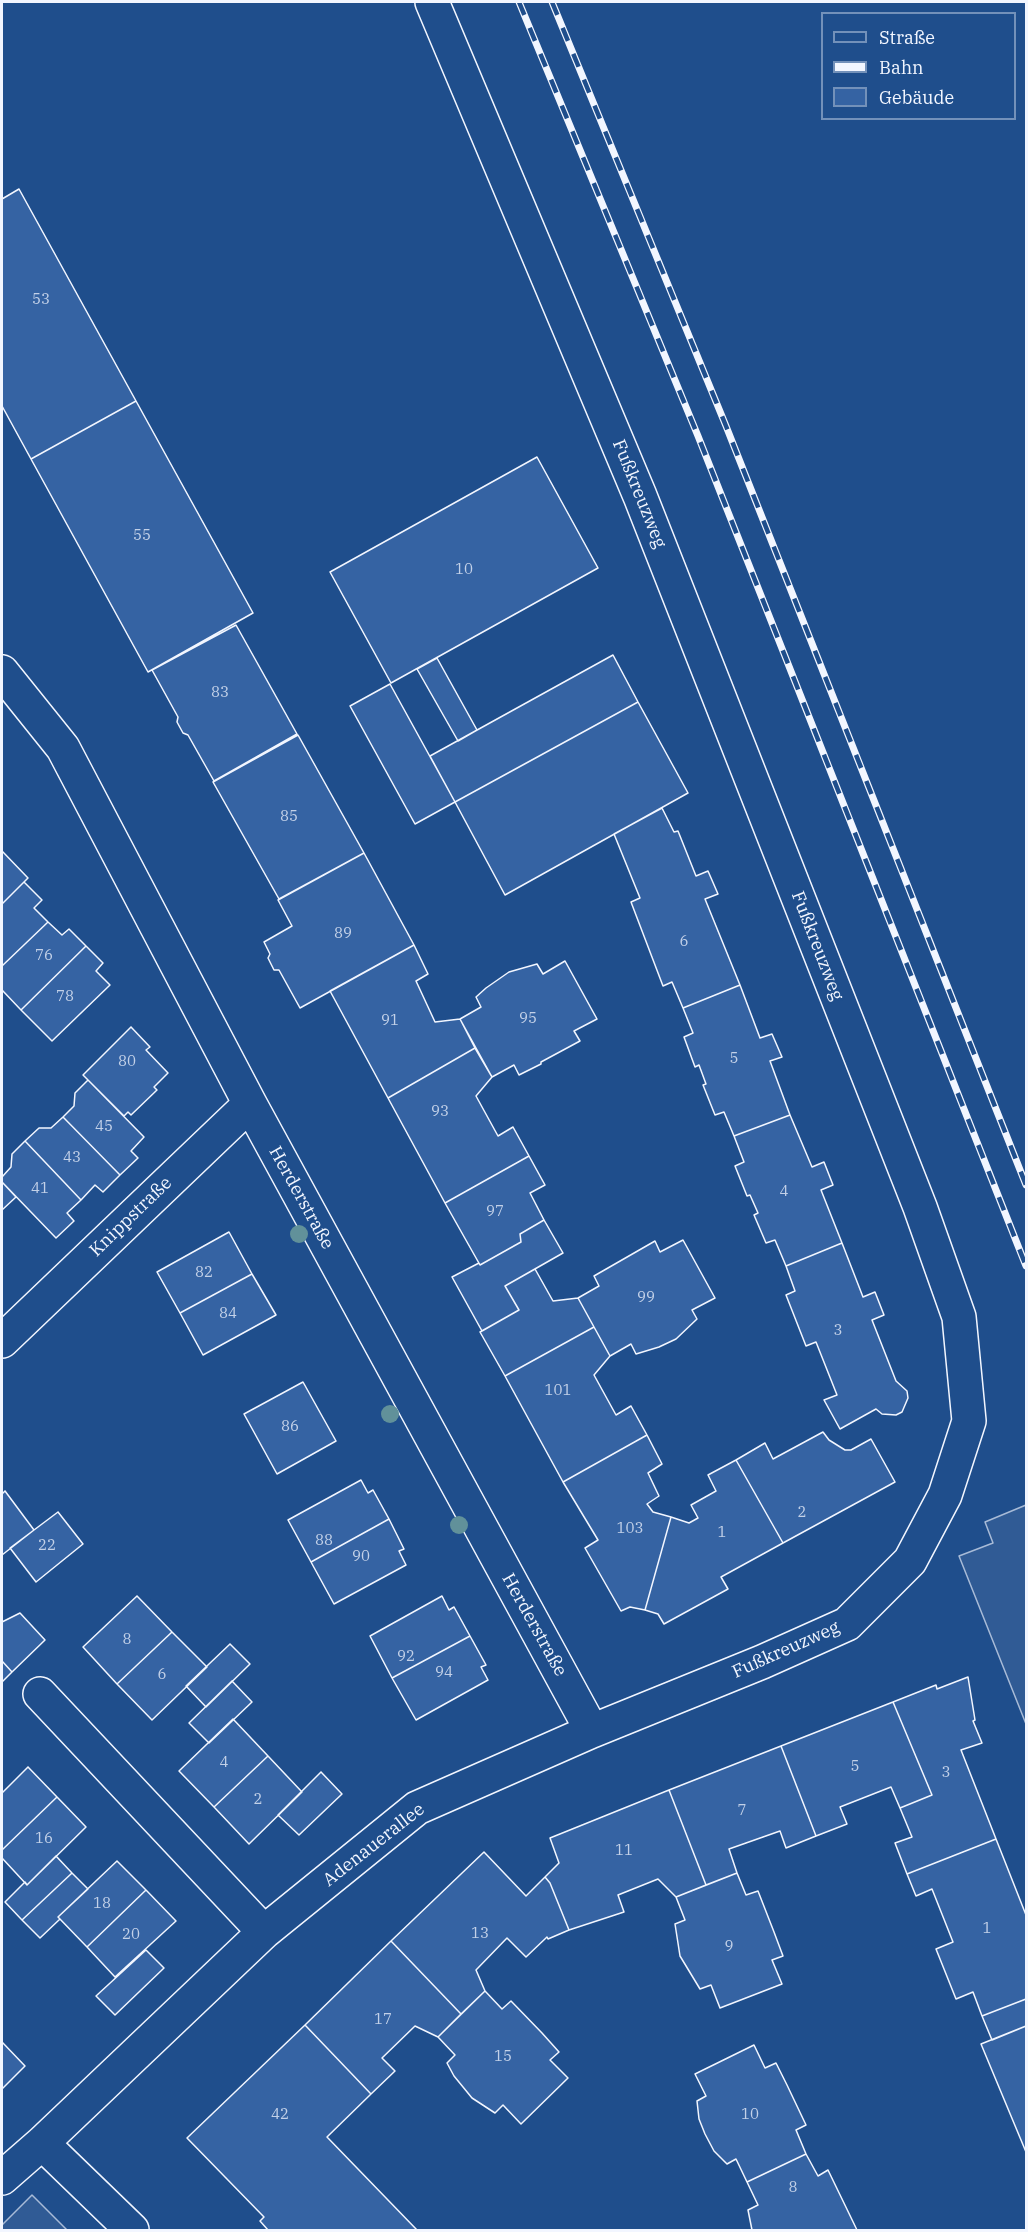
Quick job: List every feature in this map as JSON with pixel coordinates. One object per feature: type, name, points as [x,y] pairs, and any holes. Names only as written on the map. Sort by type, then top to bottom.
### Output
[{"type":"street","name":"Fußkreuzweg","points":[[432,2],[640,496],[920,1207],[959,1317],[969,1420],[945,1495],[910,1562],[847,1624],[762,1662],[592,1731]]},
{"type":"street","name":"Herderstraße","points":[[2,672],[63,748],[250,1104],[592,1731]]},
{"type":"street","name":"Knippstraße","points":[[5,1330],[250,1104]]},
{"type":"street","points":[[40,1694],[264,1932]]},
{"type":"street","name":"Adenauerallee","points":[[2,2178],[42,2143],[264,1932],[417,1808],[592,1731]]},
{"type":"street","points":[[42,2143],[132,2230]]},
{"type":"shaded area","points":[[1026,1505],[1026,1724],[959,1556],[993,1543],[985,1522]]},
{"type":"shaded area","points":[[32,2195],[67,2230],[2,2230],[2,2225]]},
{"type":"building","points":[[19,189],[136,401],[31,459],[2,406],[2,199]]},
{"type":"building","points":[[136,401],[253,613],[148,672],[31,459]]},
{"type":"building","points":[[537,457],[598,568],[391,683],[330,572]]},
{"type":"building","points":[[236,625],[297,734],[214,781],[188,735],[183,733],[177,722],[178,717],[152,670]]},
{"type":"building","points":[[613,655],[638,702],[455,802],[430,756]]},
{"type":"building","points":[[437,658],[477,730],[458,741],[417,669]]},
{"type":"building","points":[[390,684],[455,802],[415,824],[350,706]]},
{"type":"building","points":[[638,702],[688,793],[505,895],[455,802]]},
{"type":"building","points":[[298,735],[364,853],[279,899],[213,782]]},
{"type":"building","points":[[662,808],[674,832],[678,831],[696,876],[708,871],[718,894],[705,899],[740,985],[683,1008],[672,982],[663,986],[631,902],[640,898],[614,834]]},
{"type":"building","points":[[2,851],[28,878],[2,904]]},
{"type":"building","points":[[364,853],[414,945],[300,1008],[279,970],[274,970],[264,942],[292,926],[278,900]]},
{"type":"building","points":[[24,882],[42,900],[34,908],[48,922],[2,966],[2,904]]},
{"type":"building","points":[[48,922],[62,935],[69,929],[86,946],[21,1010],[2,990],[2,966]]},
{"type":"building","points":[[414,945],[428,974],[416,981],[435,1022],[460,1019],[475,1048],[388,1098],[330,991]]},
{"type":"building","points":[[86,946],[103,963],[96,971],[110,985],[52,1041],[21,1010]]},
{"type":"building","points":[[565,961],[597,1019],[574,1031],[580,1041],[541,1064],[519,1075],[514,1065],[492,1077],[460,1019],[481,1007],[476,997],[509,972],[537,964],[543,974]]},
{"type":"building","points":[[740,985],[760,1038],[772,1034],[782,1057],[770,1061],[790,1115],[734,1136],[724,1112],[715,1115],[703,1085],[706,1084],[699,1065],[695,1067],[684,1037],[693,1033],[683,1008]]},
{"type":"building","points":[[131,1027],[150,1047],[146,1050],[168,1073],[154,1087],[157,1090],[131,1115],[128,1112],[124,1116],[83,1075]]},
{"type":"building","points":[[475,1048],[492,1077],[476,1096],[498,1136],[513,1127],[529,1156],[445,1203],[388,1098]]},
{"type":"building","points":[[88,1080],[144,1137],[131,1151],[138,1158],[120,1175],[63,1117],[74,1106],[75,1093]]},
{"type":"building","points":[[790,1115],[812,1167],[824,1162],[833,1185],[821,1190],[842,1243],[786,1266],[775,1240],[766,1243],[754,1215],[758,1213],[750,1195],[747,1196],[735,1166],[744,1162],[734,1136]]},
{"type":"building","points":[[63,1117],[120,1175],[103,1192],[95,1185],[81,1200],[25,1141],[39,1128],[51,1128]]},
{"type":"building","points":[[25,1141],[81,1200],[67,1213],[74,1221],[56,1238],[2,1182],[2,1177],[11,1167],[12,1154]]},
{"type":"building","points":[[529,1156],[545,1185],[530,1193],[544,1220],[520,1234],[521,1242],[480,1265],[445,1203]]},
{"type":"building","points":[[2,1182],[16,1197],[2,1210]]},
{"type":"building","points":[[544,1220],[563,1253],[505,1286],[519,1310],[482,1331],[452,1277],[479,1263],[480,1265],[521,1242],[520,1234]]},
{"type":"building","points":[[229,1232],[252,1274],[180,1313],[157,1272]]},
{"type":"building","points":[[683,1240],[715,1298],[692,1310],[697,1319],[676,1339],[636,1354],[631,1344],[610,1356],[578,1298],[599,1286],[594,1276],[655,1241],[660,1252]]},
{"type":"building","points":[[842,1243],[863,1297],[875,1292],[884,1315],[872,1320],[896,1381],[907,1391],[908,1398],[902,1412],[896,1415],[882,1414],[876,1409],[840,1429],[824,1400],[837,1395],[816,1342],[806,1346],[786,1295],[795,1291],[786,1266]]},
{"type":"building","points":[[535,1269],[553,1301],[578,1298],[594,1327],[505,1376],[480,1332],[519,1310],[505,1286]]},
{"type":"building","points":[[252,1274],[276,1315],[203,1355],[180,1313]]},
{"type":"building","points":[[594,1327],[610,1356],[594,1375],[616,1415],[631,1406],[647,1435],[563,1482],[505,1376]]},
{"type":"building","points":[[303,1382],[336,1441],[277,1474],[244,1414]]},
{"type":"building","points":[[823,1432],[829,1440],[845,1450],[851,1450],[871,1439],[895,1482],[783,1543],[736,1460],[765,1443],[773,1459]]},
{"type":"building","points":[[647,1435],[662,1464],[648,1473],[659,1496],[647,1504],[653,1512],[671,1517],[645,1610],[630,1607],[621,1611],[585,1548],[598,1540],[563,1482]]},
{"type":"building","points":[[736,1460],[783,1543],[721,1577],[728,1589],[664,1624],[658,1614],[645,1610],[671,1517],[689,1523],[698,1518],[691,1505],[716,1491],[708,1475]]},
{"type":"building","points":[[361,1480],[368,1493],[373,1490],[389,1519],[311,1562],[288,1520]]},
{"type":"building","points":[[5,1491],[34,1530],[2,1555],[2,1494]]},
{"type":"building","points":[[58,1512],[83,1544],[36,1582],[10,1548]]},
{"type":"building","points":[[389,1519],[404,1549],[399,1551],[406,1565],[334,1604],[311,1562]]},
{"type":"building","points":[[137,1596],[172,1632],[117,1684],[83,1647]]},
{"type":"building","points":[[442,1596],[449,1610],[454,1607],[470,1636],[392,1678],[370,1636]]},
{"type":"building","points":[[20,1613],[45,1640],[12,1672],[2,1661],[2,1622]]},
{"type":"building","points":[[172,1632],[207,1667],[152,1720],[117,1684]]},
{"type":"building","points":[[470,1636],[486,1665],[481,1667],[488,1680],[416,1720],[392,1678]]},
{"type":"building","points":[[230,1644],[250,1664],[206,1707],[186,1686]]},
{"type":"building","points":[[2,1661],[12,1672],[2,1682]]},
{"type":"building","points":[[968,1677],[975,1720],[973,1721],[982,1743],[961,1750],[996,1839],[907,1874],[895,1843],[912,1837],[900,1808],[932,1795],[893,1702],[936,1685],[937,1689]]},
{"type":"building","points":[[232,1681],[252,1702],[209,1743],[189,1723]]},
{"type":"building","points":[[893,1702],[932,1795],[900,1808],[891,1787],[840,1807],[847,1824],[816,1836],[781,1746]]},
{"type":"building","points":[[233,1719],[268,1756],[214,1807],[179,1771]]},
{"type":"building","points":[[781,1746],[816,1836],[786,1848],[780,1831],[729,1849],[737,1873],[706,1885],[669,1790]]},
{"type":"building","points":[[268,1756],[302,1792],[249,1844],[214,1807]]},
{"type":"building","points":[[28,1767],[57,1797],[2,1850],[2,1793]]},
{"type":"building","points":[[321,1772],[342,1794],[299,1835],[278,1815]]},
{"type":"building","points":[[669,1790],[706,1885],[676,1897],[658,1879],[618,1895],[624,1912],[569,1930],[550,1883],[545,1877],[559,1863],[550,1838]]},
{"type":"building","points":[[57,1797],[86,1827],[27,1885],[2,1858],[2,1850]]},
{"type":"building","points":[[996,1839],[1026,1915],[1026,1999],[982,2016],[973,1992],[956,1999],[936,1949],[953,1942],[932,1889],[916,1896],[907,1874]]},
{"type":"building","points":[[484,1852],[526,1896],[545,1877],[550,1883],[569,1930],[548,1939],[547,1937],[526,1957],[507,1938],[476,1970],[485,1991],[461,2014],[391,1941]]},
{"type":"building","points":[[56,1856],[72,1873],[22,1920],[5,1902],[25,1882],[27,1885]]},
{"type":"building","points":[[117,1861],[146,1890],[87,1947],[58,1917]]},
{"type":"building","points":[[72,1873],[88,1889],[58,1917],[60,1919],[40,1938],[22,1920]]},
{"type":"building","points":[[737,1873],[746,1895],[758,1891],[783,1956],[772,1960],[782,1984],[720,2008],[711,1985],[700,1989],[680,1956],[675,1924],[685,1920],[676,1897]]},
{"type":"building","points":[[146,1890],[176,1921],[115,1977],[87,1947]]},
{"type":"building","points":[[391,1941],[461,2014],[438,2037],[415,2026],[382,2058],[395,2071],[371,2094],[305,2025]]},
{"type":"building","points":[[146,1950],[164,1968],[115,2015],[96,1996]]},
{"type":"building","points":[[485,1991],[502,2009],[511,2001],[542,2033],[559,2052],[550,2060],[568,2078],[521,2124],[503,2105],[495,2113],[472,2098],[454,2076],[447,2063],[455,2055],[438,2037]]},
{"type":"building","points":[[1026,1999],[1026,2026],[992,2040],[982,2016]]},
{"type":"building","points":[[305,2025],[371,2094],[327,2137],[417,2230],[268,2230],[260,2221],[264,2217],[187,2138]]},
{"type":"building","points":[[1026,2026],[1026,2152],[981,2044]]},
{"type":"building","points":[[2,2042],[25,2066],[2,2089]]},
{"type":"building","points":[[754,2045],[765,2068],[776,2063],[787,2085],[806,2125],[796,2130],[806,2154],[747,2182],[736,2159],[727,2164],[714,2151],[705,2134],[699,2119],[697,2101],[706,2096],[695,2074]]},
{"type":"building","points":[[806,2154],[818,2176],[828,2170],[857,2230],[752,2230],[748,2210],[758,2205],[747,2182]]},
{"type":"railway","points":[[519,2],[698,436],[1026,1266]]},
{"type":"railway","points":[[552,2],[726,426],[1026,1185]]}]
